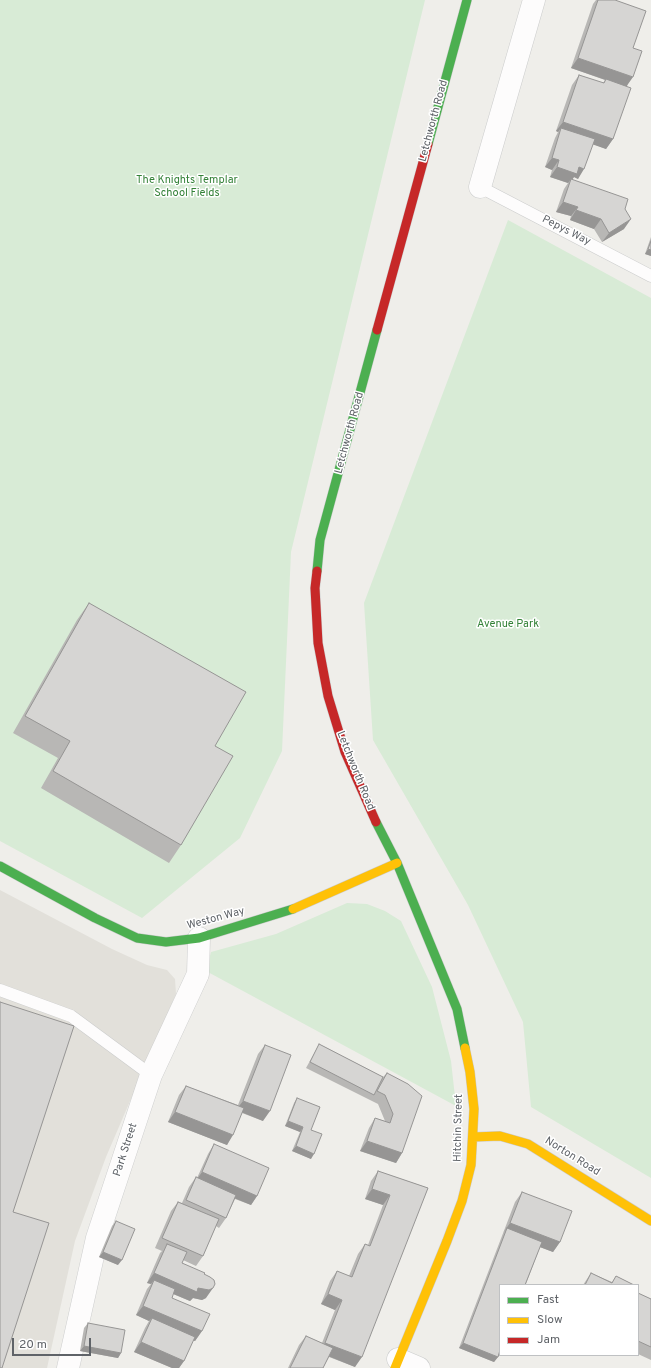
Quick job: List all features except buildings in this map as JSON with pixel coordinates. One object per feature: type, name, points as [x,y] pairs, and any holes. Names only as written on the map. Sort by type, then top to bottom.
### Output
[{"type":"main road","name":"Letchworth Road","points":[[397,863],[371,812],[345,752],[328,696],[318,644],[315,588],[320,540],[467,0]]},
{"type":"main road","name":"Weston Way","points":[[0,866],[95,918],[137,938],[166,942],[199,938],[293,909],[397,863]]},
{"type":"main road","name":"Hitchin Street","points":[[396,1364],[462,1201],[471,1165],[474,1108],[470,1072],[457,1009],[397,863]]},
{"type":"main road","name":"Norton Road","points":[[473,1138],[500,1136],[528,1144],[651,1221]]},
{"type":"street","points":[[480,187],[534,0]]},
{"type":"street","name":"Park Street","points":[[68,1368],[97,1238],[151,1074],[198,974],[199,938]]},
{"type":"street","points":[[396,1364],[419,1368]]},
{"type":"lane","name":"Pepys Way","points":[[480,187],[651,276]]},
{"type":"lane","points":[[0,990],[71,1016],[151,1074]]},
{"type":"shaded area","points":[[0,890],[112,949],[147,965],[167,970],[175,979],[176,994],[106,1157],[75,1241],[47,1368],[0,1368]]},
{"type":"green space","name":"The Knights Templar School Fields","points":[[0,0],[425,0],[291,552],[282,751],[240,838],[142,918],[0,841]]},
{"type":"green space","name":"Avenue Park","points":[[508,220],[651,298],[651,1178],[531,1107],[523,1022],[468,905],[373,740],[364,603]]},
{"type":"green space","points":[[347,903],[367,904],[385,911],[401,921],[432,987],[451,1061],[456,1106],[206,971],[211,952],[276,934]]},
{"type":"traffic: fast","points":[[428,144],[467,0]]},
{"type":"traffic: fast","points":[[317,571],[320,540],[377,330]]},
{"type":"traffic: fast","points":[[376,822],[397,863],[457,1009],[465,1048]]},
{"type":"traffic: fast","points":[[0,866],[95,918],[137,938],[166,942],[199,938],[293,909]]},
{"type":"traffic: slow","points":[[293,909],[397,863]]},
{"type":"traffic: slow","points":[[395,1368],[462,1201],[471,1165],[474,1109],[470,1072],[465,1048]]},
{"type":"traffic: slow","points":[[473,1137],[500,1136],[528,1144],[651,1221]]},
{"type":"traffic: jam","points":[[377,330],[428,144]]},
{"type":"traffic: jam","points":[[317,571],[315,588],[318,643],[328,696],[345,752],[376,822]]}]
